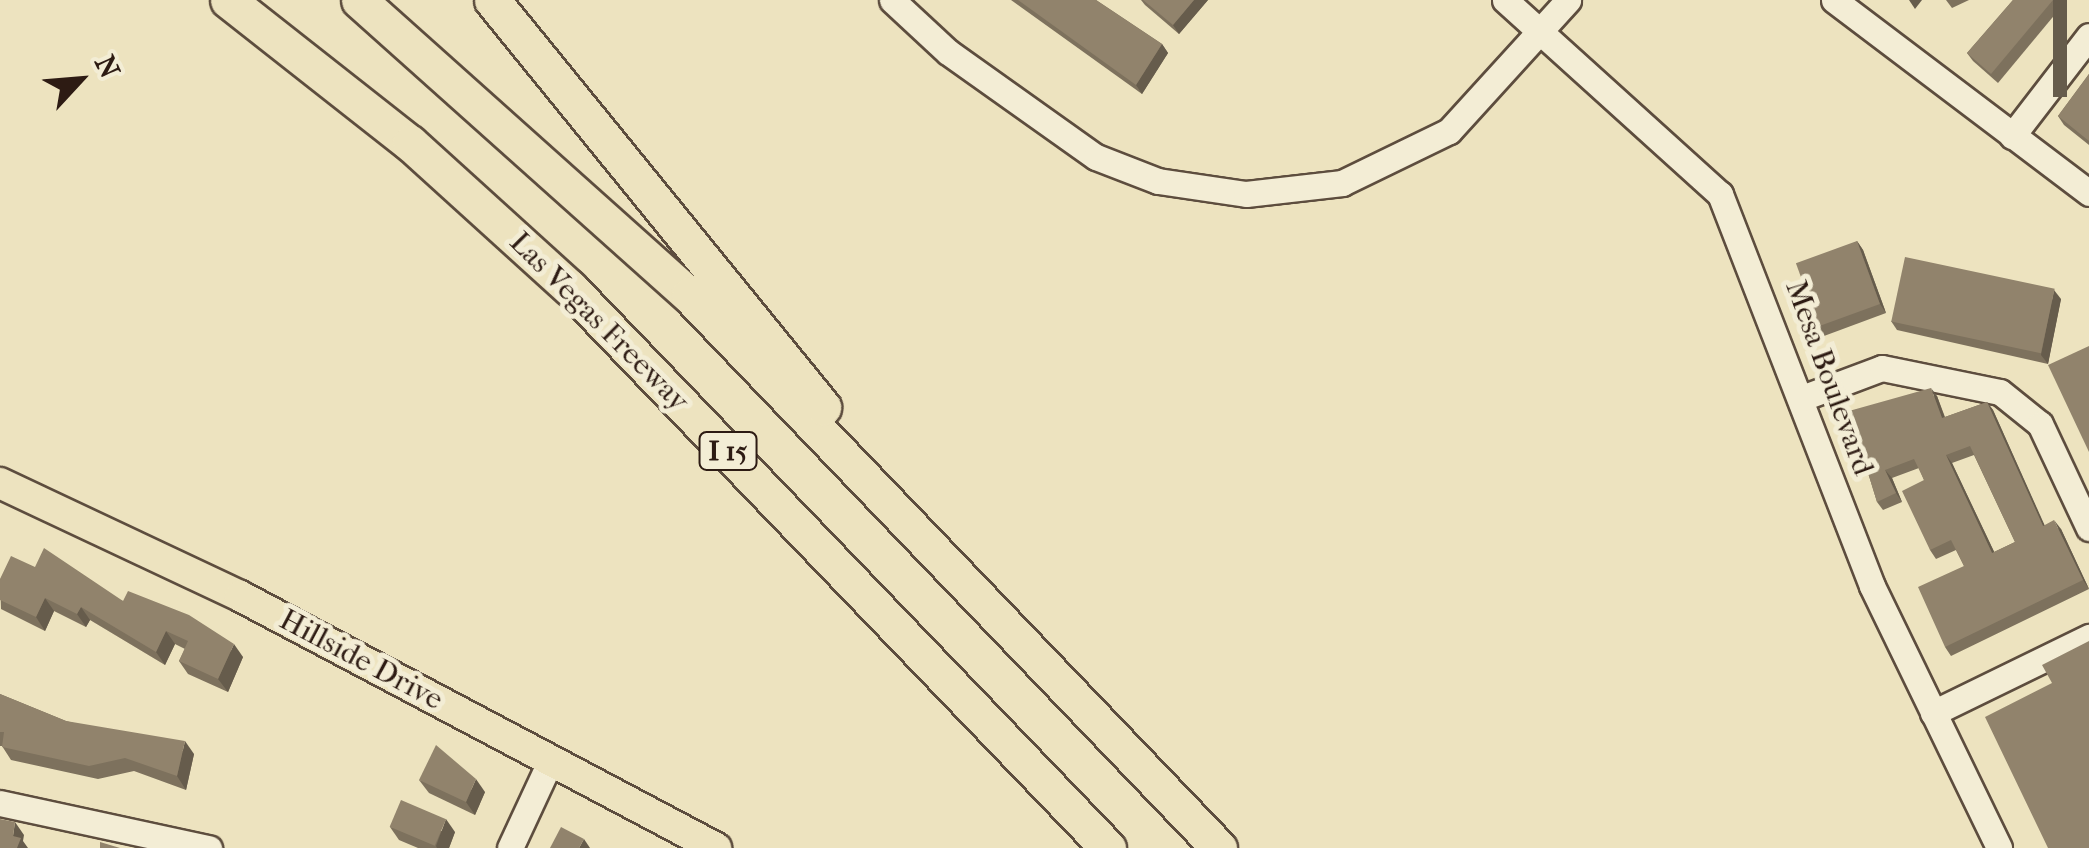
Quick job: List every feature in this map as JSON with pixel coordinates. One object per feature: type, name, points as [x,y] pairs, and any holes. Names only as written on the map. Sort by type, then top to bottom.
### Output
[{"type":"highway","points":[[204,0],[328,76]]},
{"type":"highway","name":"Las Vegas Freeway","points":[[228,0],[328,76],[569,288],[1108,848]]},
{"type":"highway","name":"I 15","points":[[359,0],[689,295],[1219,848]]},
{"type":"highway","points":[[492,0],[753,315],[922,538]]},
{"type":"main road","name":"Hillside Drive","points":[[0,484],[240,596],[716,848]]},
{"type":"street","points":[[892,0],[948,52],[1096,156],[1158,181],[1246,194],[1342,183],[1396,162],[1497,88],[1568,0]]},
{"type":"street","name":"Mesa Boulevard","points":[[1505,0],[1720,194],[1872,586],[2000,848]]},
{"type":"street","points":[[1834,0],[2089,193]]},
{"type":"street","points":[[2012,136],[2089,36]]},
{"type":"street","points":[[1802,398],[1882,368],[2000,392],[2040,424],[2089,528]]},
{"type":"street","points":[[1933,713],[2089,637]]},
{"type":"street","points":[[510,848],[550,762]]},
{"type":"street","points":[[0,802],[208,848]]},
{"type":"building","points":[[1018,0],[1096,0],[1162,44],[1136,85]]},
{"type":"building","points":[[1143,0],[1194,0],[1173,25]]},
{"type":"building","points":[[2013,0],[2053,0],[1991,74],[1967,53]]},
{"type":"building","points":[[2089,74],[2089,141],[2058,116]]},
{"type":"building","points":[[1857,241],[1880,304],[1819,326],[1796,263]]},
{"type":"building","points":[[1905,257],[2055,289],[2041,353],[1891,322]]},
{"type":"building","points":[[2089,346],[2089,452],[2048,365]]},
{"type":"building","points":[[1931,388],[1942,418],[1987,402],[2043,526],[2054,520],[2083,580],[1945,647],[1918,587],[1964,566],[1951,540],[1930,550],[1902,491],[1924,480],[1914,459],[1885,470],[1896,493],[1877,502],[1849,411]],"holes":[[[1970,446],[2015,542],[1992,553],[1946,455]]]},
{"type":"building","points":[[44,548],[123,601],[128,591],[189,615],[234,644],[218,679],[179,661],[188,641],[166,631],[156,652],[81,607],[77,614],[45,598],[36,617],[0,600],[0,579],[11,556],[35,567]]},
{"type":"building","points":[[2089,641],[2089,848],[2048,848],[1985,717],[2052,683],[2042,665]]},
{"type":"building","points":[[0,694],[66,721],[185,741],[177,776],[125,758],[89,766],[2,747]]},
{"type":"building","points":[[436,745],[476,779],[466,802],[419,780]]},
{"type":"building","points":[[401,800],[446,819],[435,846],[390,827]]},
{"type":"building","points":[[0,819],[15,822],[13,836],[21,838],[17,848],[0,848]]},
{"type":"building","points":[[561,827],[584,839],[579,848],[550,848]]}]
